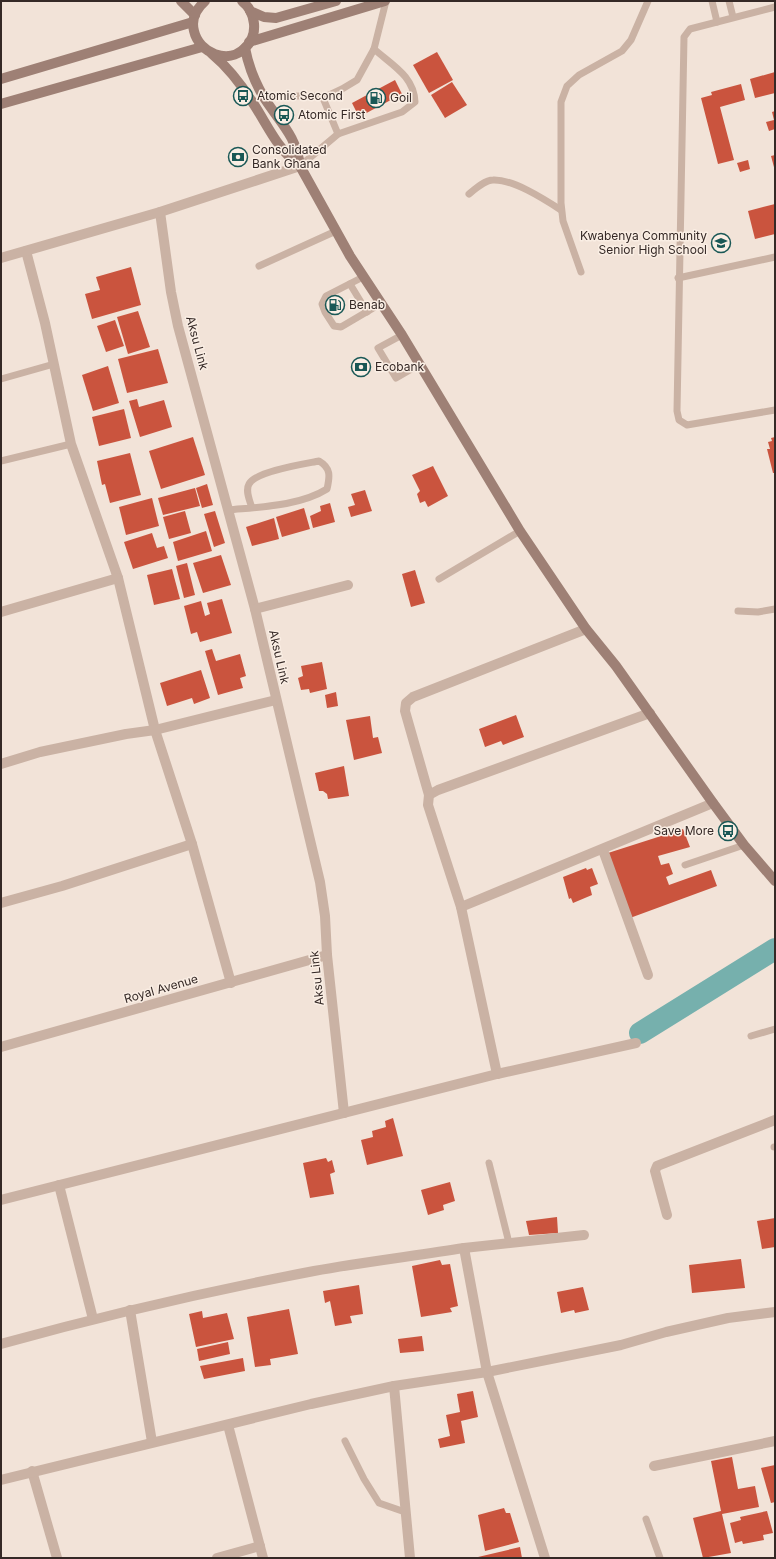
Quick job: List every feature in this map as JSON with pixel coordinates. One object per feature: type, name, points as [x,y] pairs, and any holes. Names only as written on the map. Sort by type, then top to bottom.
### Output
[{"type":"main road","points":[[181,1],[194,18]]},
{"type":"main road","points":[[205,1],[198,8],[194,18],[195,36],[206,50],[232,73],[254,104],[280,147],[300,166]]},
{"type":"main road","points":[[242,1],[250,11],[254,27],[247,45],[249,66],[263,96],[294,139],[298,150],[300,166],[363,277],[420,364],[520,531],[586,629],[616,666],[744,845],[775,881]]},
{"type":"main road","points":[[250,11],[264,17],[276,18],[336,1]]},
{"type":"main road","points":[[1,104],[206,50],[221,56],[230,55],[247,45],[385,1]]},
{"type":"main road","points":[[1,79],[194,18]]},
{"type":"street","points":[[1,258],[160,212],[300,166]]},
{"type":"street","name":"Aksu Link","points":[[160,212],[171,292],[178,326],[255,609],[276,700],[290,749],[320,882],[325,916],[327,955],[344,1113]]},
{"type":"street","points":[[26,251],[46,323],[71,444],[118,578],[155,730],[192,844],[231,983]]},
{"type":"street","points":[[1,612],[118,578]]},
{"type":"street","points":[[255,609],[348,586]]},
{"type":"street","points":[[496,1074],[461,907],[428,804],[429,795],[405,711],[406,703],[413,696],[586,629]]},
{"type":"street","points":[[1,764],[40,752],[126,734],[155,730],[276,700]]},
{"type":"street","points":[[429,795],[438,790],[650,713]]},
{"type":"street","points":[[461,907],[603,850],[713,803]]},
{"type":"street","points":[[1,903],[62,886],[192,844]]},
{"type":"street","points":[[603,850],[648,975]]},
{"type":"street","name":"Royal Avenue","points":[[1,1047],[327,955]]},
{"type":"street","points":[[1,1200],[496,1074],[636,1043]]},
{"type":"street","points":[[667,1215],[656,1171],[657,1166],[775,1120]]},
{"type":"street","points":[[59,1185],[93,1319]]},
{"type":"street","points":[[1,1344],[130,1310],[316,1271],[464,1248],[584,1235]]},
{"type":"street","points":[[464,1248],[487,1372],[545,1558]]},
{"type":"street","points":[[130,1310],[152,1442]]},
{"type":"street","points":[[1,1480],[311,1404],[394,1386],[487,1372],[621,1345],[715,1321],[775,1312]]},
{"type":"street","points":[[394,1386],[410,1558]]},
{"type":"street","points":[[228,1425],[263,1558]]},
{"type":"street","points":[[654,1466],[775,1442]]},
{"type":"street","points":[[32,1472],[57,1558]]},
{"type":"street","points":[[217,1558],[260,1546]]},
{"type":"lane","points":[[263,96],[316,96],[323,98],[357,80],[374,49],[385,1]]},
{"type":"lane","points":[[581,272],[568,237],[562,210],[561,102],[567,86],[579,75],[622,51],[631,40],[648,1]]},
{"type":"lane","points":[[712,1],[717,22]]},
{"type":"lane","points":[[729,1],[733,18]]},
{"type":"lane","points":[[775,8],[690,29],[684,37],[678,278],[677,411],[680,420],[687,425],[775,410]]},
{"type":"lane","points":[[300,166],[338,134],[402,112],[415,102],[415,93],[411,82],[374,49]]},
{"type":"lane","points":[[323,98],[338,134]]},
{"type":"lane","points":[[469,194],[486,182],[494,179],[526,189],[562,210]]},
{"type":"lane","points":[[259,266],[336,231]]},
{"type":"lane","points":[[678,278],[775,257]]},
{"type":"lane","points":[[363,277],[331,293],[323,300],[322,304],[325,312],[337,327],[346,326],[380,304]]},
{"type":"lane","points":[[350,284],[367,312]]},
{"type":"lane","points":[[402,335],[378,348],[396,378],[420,364]]},
{"type":"lane","points":[[1,379],[54,364]]},
{"type":"lane","points":[[1,461],[71,444]]},
{"type":"lane","points":[[228,510],[252,508],[279,505],[320,493],[327,489],[330,475],[328,469],[325,464],[319,461],[287,467],[253,479],[248,485],[248,493],[252,508]]},
{"type":"lane","points":[[439,579],[520,531]]},
{"type":"lane","points":[[738,612],[758,612],[775,609]]},
{"type":"lane","points":[[685,865],[744,845]]},
{"type":"lane","points":[[752,1036],[775,1029]]},
{"type":"lane","points":[[490,1163],[509,1243]]},
{"type":"lane","points":[[345,1441],[364,1479],[379,1503],[405,1512]]},
{"type":"lane","points":[[646,1520],[660,1558]]},
{"type":"building","points":[[437,52],[453,80],[429,93],[413,65]]},
{"type":"building","points":[[775,72],[775,93],[755,98],[750,79]]},
{"type":"building","points":[[395,80],[402,94],[359,117],[352,103]]},
{"type":"building","points":[[452,82],[467,105],[445,118],[431,95]]},
{"type":"building","points":[[741,84],[745,100],[720,107],[734,160],[718,164],[701,98],[712,95],[711,92]]},
{"type":"building","points":[[775,111],[775,129],[769,131],[766,122],[774,120],[772,112]]},
{"type":"building","points":[[775,155],[775,171],[771,156]]},
{"type":"building","points":[[748,160],[750,169],[740,172],[737,163]]},
{"type":"building","points":[[775,204],[775,234],[755,239],[748,211]]},
{"type":"building","points":[[131,267],[141,305],[92,319],[85,294],[100,290],[96,277]]},
{"type":"building","points":[[138,311],[150,347],[128,354],[117,317]]},
{"type":"building","points":[[115,320],[124,346],[106,352],[97,326]]},
{"type":"building","points":[[158,349],[168,383],[127,393],[118,359]]},
{"type":"building","points":[[108,366],[119,403],[93,411],[82,375]]},
{"type":"building","points":[[137,399],[139,407],[164,400],[172,427],[140,437],[129,401]]},
{"type":"building","points":[[124,409],[131,438],[99,446],[92,417]]},
{"type":"building","points":[[193,437],[205,475],[161,489],[149,451]]},
{"type":"building","points":[[775,437],[775,473],[773,473],[767,449],[770,449],[768,442],[772,441],[771,438]]},
{"type":"building","points":[[130,453],[141,495],[110,503],[105,484],[102,485],[97,461]]},
{"type":"building","points":[[433,466],[448,496],[428,507],[425,501],[420,503],[417,494],[420,491],[412,475]]},
{"type":"building","points":[[207,484],[213,505],[202,508],[196,488]]},
{"type":"building","points":[[195,488],[200,506],[163,515],[158,498]]},
{"type":"building","points":[[365,490],[372,511],[351,517],[348,507],[355,505],[351,494]]},
{"type":"building","points":[[152,498],[159,526],[126,535],[119,507]]},
{"type":"building","points":[[330,503],[335,522],[313,528],[310,516],[321,511],[320,506]]},
{"type":"building","points":[[304,508],[310,529],[282,537],[276,517]]},
{"type":"building","points":[[185,511],[191,533],[169,539],[163,517]]},
{"type":"building","points":[[215,511],[225,543],[214,547],[204,514]]},
{"type":"building","points":[[274,518],[279,539],[252,546],[246,527]]},
{"type":"building","points":[[206,531],[212,551],[178,561],[173,542]]},
{"type":"building","points":[[152,533],[157,548],[164,546],[168,558],[133,569],[124,542]]},
{"type":"building","points":[[221,555],[231,585],[203,593],[193,563]]},
{"type":"building","points":[[187,563],[195,595],[184,598],[176,566]]},
{"type":"building","points":[[172,569],[180,599],[154,605],[147,575]]},
{"type":"building","points":[[415,570],[425,603],[411,607],[402,574]]},
{"type":"building","points":[[222,599],[232,633],[200,642],[197,632],[191,634],[184,606],[201,601],[205,616],[210,614],[207,603]]},
{"type":"building","points":[[212,649],[216,661],[240,654],[246,676],[240,678],[243,688],[218,695],[205,651]]},
{"type":"building","points":[[322,662],[327,689],[310,693],[309,689],[301,690],[298,678],[303,676],[301,666]]},
{"type":"building","points":[[201,670],[210,698],[194,704],[192,698],[167,706],[160,683]]},
{"type":"building","points":[[336,692],[338,706],[327,708],[325,695]]},
{"type":"building","points":[[516,715],[524,737],[503,745],[501,741],[485,747],[479,729]]},
{"type":"building","points":[[370,716],[373,738],[378,737],[382,753],[354,760],[346,720]]},
{"type":"building","points":[[344,766],[349,796],[328,799],[327,794],[323,791],[319,791],[315,773]]},
{"type":"building","points":[[683,829],[690,847],[658,856],[661,865],[669,863],[673,874],[666,877],[669,885],[711,870],[717,886],[630,918],[608,853]]},
{"type":"building","points":[[586,868],[587,870],[592,868],[598,884],[590,887],[592,895],[573,903],[571,898],[569,899],[563,877]]},
{"type":"building","points":[[393,1118],[403,1156],[367,1165],[361,1140],[373,1137],[372,1131],[386,1127],[385,1121]]},
{"type":"building","points":[[326,1158],[328,1162],[332,1160],[335,1172],[330,1174],[334,1194],[310,1198],[303,1163]]},
{"type":"building","points":[[450,1182],[455,1201],[443,1205],[444,1210],[428,1215],[421,1190]]},
{"type":"building","points":[[557,1217],[558,1233],[529,1235],[526,1221]]},
{"type":"building","points":[[775,1218],[775,1247],[762,1249],[757,1221]]},
{"type":"building","points":[[741,1259],[745,1288],[692,1293],[689,1265]]},
{"type":"building","points":[[440,1260],[442,1265],[450,1264],[458,1306],[450,1308],[452,1312],[421,1317],[412,1266]]},
{"type":"building","points":[[359,1285],[363,1314],[350,1316],[352,1323],[335,1326],[330,1301],[325,1303],[323,1291]]},
{"type":"building","points":[[583,1287],[589,1310],[575,1313],[574,1310],[561,1313],[557,1292]]},
{"type":"building","points":[[289,1309],[298,1354],[270,1359],[271,1365],[255,1367],[247,1317]]},
{"type":"building","points":[[202,1311],[203,1318],[227,1313],[234,1339],[196,1347],[189,1314]]},
{"type":"building","points":[[422,1336],[424,1351],[400,1353],[398,1339]]},
{"type":"building","points":[[228,1342],[230,1354],[199,1361],[197,1349]]},
{"type":"building","points":[[243,1358],[245,1371],[204,1379],[200,1366]]},
{"type":"building","points":[[473,1391],[478,1417],[461,1421],[465,1443],[440,1448],[438,1439],[450,1436],[446,1415],[460,1412],[457,1394]]},
{"type":"building","points":[[732,1457],[738,1489],[755,1486],[759,1507],[722,1514],[731,1553],[703,1558],[693,1518],[721,1511],[711,1461]]},
{"type":"building","points":[[775,1465],[775,1502],[771,1503],[761,1468]]},
{"type":"building","points":[[504,1508],[506,1513],[510,1513],[519,1542],[485,1551],[478,1515]]},
{"type":"building","points":[[767,1511],[773,1533],[763,1535],[764,1540],[743,1544],[742,1541],[735,1543],[730,1523],[741,1520],[740,1517]]},
{"type":"building","points":[[520,1547],[522,1558],[478,1557]]},
{"type":"waterway","points":[[640,1033],[775,949]]},
{"type":"place","name":"Atomic Second","points":[[243,96]]},
{"type":"place","name":"Goil","points":[[376,98]]},
{"type":"place","name":"Atomic First","points":[[284,115]]},
{"type":"place","name":"Consolidated Bank Ghana","points":[[238,157]]},
{"type":"place","name":"Kwabenya Community Senior High School","points":[[721,243]]},
{"type":"place","name":"Benab","points":[[335,305]]},
{"type":"place","name":"Ecobank","points":[[361,367]]},
{"type":"place","name":"Save More","points":[[728,831]]}]
